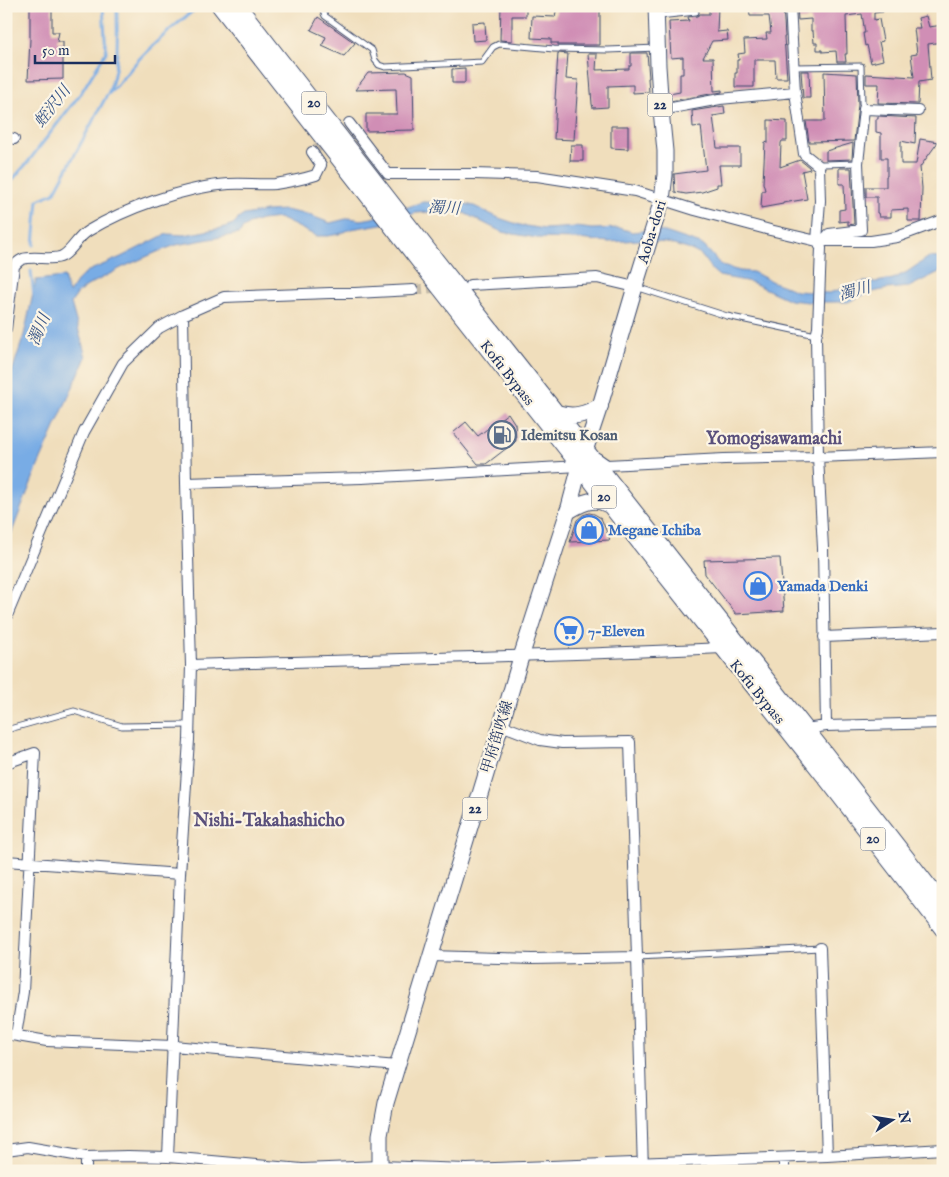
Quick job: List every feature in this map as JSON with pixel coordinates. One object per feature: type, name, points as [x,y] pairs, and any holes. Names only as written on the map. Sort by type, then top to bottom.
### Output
[{"type":"highway","name":"Kofu Bypass","points":[[220,6],[251,34],[372,178],[586,450],[801,731],[804,750],[943,929]]},
{"type":"highway","name":"Kofu Bypass","points":[[238,6],[251,34],[353,177],[722,648],[801,731],[823,751],[943,906]]},
{"type":"highway","points":[[556,412],[564,415],[579,416],[591,412],[600,406]]},
{"type":"highway","points":[[568,511],[578,505],[597,500],[610,505]]},
{"type":"main road","name":"Aoba-dori","points":[[586,450],[662,202],[665,152],[657,48],[657,12]]},
{"type":"main road","name":"甲府笛吹線","points":[[380,1168],[380,1135],[386,1103],[521,657],[586,450]]},
{"type":"street","points":[[790,6],[795,92],[804,154],[819,166],[818,457],[823,548],[826,726]]},
{"type":"street","points":[[661,110],[720,99],[795,92]]},
{"type":"street","points":[[820,243],[829,234],[861,230],[858,163],[864,109],[918,111]]},
{"type":"street","points":[[349,123],[388,174],[537,176],[635,191],[662,202],[820,243],[871,241],[897,237],[943,220]]},
{"type":"street","points":[[6,329],[14,266],[21,259],[63,256],[86,232],[161,198],[197,189],[229,184],[274,184],[316,175],[321,165],[312,152]]},
{"type":"street","points":[[470,286],[596,278],[636,285]]},
{"type":"street","points":[[6,618],[84,432],[123,363],[159,328],[224,297],[413,290]]},
{"type":"street","points":[[168,1157],[180,874],[190,725],[191,665],[183,315]]},
{"type":"street","points":[[586,450],[607,466],[724,459],[943,452]]},
{"type":"street","points":[[186,483],[362,478],[580,466]]},
{"type":"street","points":[[824,637],[943,632]]},
{"type":"street","points":[[191,665],[521,657],[722,648]]},
{"type":"street","points":[[801,731],[826,726],[943,723]]},
{"type":"street","points":[[501,725],[540,740],[562,742],[630,742],[643,1167]]},
{"type":"street","points":[[6,763],[35,753],[23,992],[11,1034],[47,1041],[173,1046],[397,1066]]},
{"type":"street","points":[[6,861],[180,874]]},
{"type":"street","points":[[820,948],[827,1156]]},
{"type":"street","points":[[430,956],[532,958],[638,957]]},
{"type":"street","points":[[6,1150],[28,1147],[86,1157],[168,1157],[302,1170],[643,1167],[943,1149]]},
{"type":"street","points":[[86,1157],[86,1171]]},
{"type":"street","points":[[784,1158],[784,1171]]},
{"type":"lane","points":[[321,6],[325,16],[372,50],[375,60],[385,68],[482,62],[493,47],[499,44],[554,49],[608,50],[657,48]]},
{"type":"lane","points":[[657,12],[696,12]]},
{"type":"lane","points":[[794,66],[861,66],[862,104],[864,109]]},
{"type":"lane","points":[[819,166],[823,164],[858,163]]},
{"type":"lane","points":[[636,285],[727,316],[817,332]]},
{"type":"lane","points":[[6,730],[74,711],[122,726],[190,725]]},
{"type":"lane","points":[[638,957],[820,948]]},
{"type":"water","name":"濁川","points":[[422,202],[462,203],[520,225],[545,229],[576,227],[592,229],[620,228],[632,232],[650,230],[665,232],[701,244],[722,266],[753,272],[796,291],[829,293],[863,282],[893,279],[929,257],[937,258],[943,255],[943,270],[909,287],[868,293],[848,302],[790,300],[751,282],[719,276],[701,255],[667,243],[639,240],[609,242],[537,238],[502,232],[464,213],[446,211],[416,213],[381,224],[351,229],[328,236],[316,236],[279,218],[261,220],[249,224],[238,234],[176,245],[121,268],[87,286],[78,293],[71,303],[86,357],[35,473],[6,547],[6,390],[24,335],[36,280],[64,277],[69,293],[86,272],[162,236],[168,234],[184,235],[222,228],[233,224],[244,215],[285,210],[309,215],[330,223],[350,218],[361,220],[372,218]]},
{"type":"building","points":[[30,6],[52,6],[52,32],[59,32],[57,42],[63,42],[63,79],[28,80]]},
{"type":"building","points":[[501,6],[526,6],[526,16],[512,16],[512,41],[500,40]]},
{"type":"building","points":[[557,6],[600,6],[600,45],[558,45],[558,43],[551,43],[551,39],[531,38],[532,16],[555,17]]},
{"type":"building","points":[[709,6],[718,6],[717,32],[727,31],[728,40],[712,41],[703,58],[713,58],[714,91],[722,90],[722,92],[670,101],[669,94],[680,92],[680,74],[683,74],[683,57],[671,58],[669,22],[689,21],[688,17],[709,14]]},
{"type":"building","points":[[749,6],[783,6],[787,78],[776,78],[775,60],[754,60],[754,87],[735,87],[735,73],[737,73],[737,60],[739,60],[738,54],[745,53],[744,40],[767,39],[766,33],[771,33],[769,16],[750,16]]},
{"type":"building","points":[[797,6],[883,6],[883,12],[874,13],[874,20],[879,19],[883,41],[879,42],[883,60],[871,63],[867,45],[865,46],[862,14],[846,16],[846,62],[837,62],[836,51],[822,52],[822,50],[817,50],[817,43],[814,43],[813,31],[811,31],[811,19],[798,20]]},
{"type":"building","points":[[926,16],[929,27],[943,25],[943,42],[928,44],[931,80],[919,82],[918,104],[878,103],[879,84],[866,84],[866,74],[914,77],[911,55],[917,54],[914,28],[920,28],[918,18]]},
{"type":"building","points":[[318,17],[355,43],[344,56],[322,46],[326,37],[311,30]]},
{"type":"building","points":[[485,22],[486,40],[473,41],[472,23]]},
{"type":"building","points":[[558,53],[568,54],[566,79],[578,80],[574,140],[554,139]]},
{"type":"building","points":[[631,53],[647,53],[649,92],[633,93],[633,85],[608,86],[608,107],[593,108],[588,54],[597,54],[596,70],[629,69],[629,66],[631,66]]},
{"type":"building","points":[[465,68],[465,83],[452,83],[452,69]]},
{"type":"building","points":[[801,71],[809,71],[810,98],[803,98]]},
{"type":"building","points":[[406,72],[413,75],[414,130],[366,131],[366,114],[397,114],[396,89],[355,90],[368,73]]},
{"type":"building","points":[[824,72],[857,74],[858,105],[854,141],[809,142],[806,121],[825,121]]},
{"type":"building","points":[[724,106],[725,114],[713,116],[717,148],[740,148],[740,165],[719,165],[721,184],[717,184],[717,187],[702,192],[686,194],[675,192],[674,174],[706,170],[701,126],[693,127],[692,111]]},
{"type":"building","points":[[878,116],[916,118],[915,144],[901,141],[901,164],[916,164],[920,139],[938,142],[920,167],[922,188],[921,221],[908,221],[908,209],[891,210],[891,217],[879,217],[877,213],[877,197],[866,197],[866,187],[886,187],[887,158],[881,158],[881,133],[876,132],[876,119],[878,119]]},
{"type":"building","points":[[768,120],[787,121],[787,141],[782,141],[781,143],[780,167],[800,160],[810,169],[802,171],[807,199],[761,208],[762,191],[765,190],[763,183],[765,142],[768,143]]},
{"type":"building","points":[[611,126],[628,126],[628,149],[611,148]]},
{"type":"building","points":[[853,143],[852,159],[826,160],[826,151]]},
{"type":"building","points":[[571,145],[583,145],[583,161],[570,161]]},
{"type":"building","points":[[839,168],[851,168],[854,224],[848,225],[848,221],[839,222],[839,210],[845,209],[844,184],[839,184]]},
{"type":"building","points":[[508,413],[515,424],[516,441],[486,464],[478,464],[453,433],[466,422],[478,436]]},
{"type":"building","points":[[589,513],[601,518],[610,540],[570,542],[577,520]]},
{"type":"building","points":[[780,558],[784,611],[736,614],[705,574],[704,560]]},
{"type":"waterway","name":"蛭沢川","points":[[6,187],[28,162],[81,93],[106,52],[103,6]]},
{"type":"waterway","points":[[108,94],[116,62],[117,6]]},
{"type":"waterway","points":[[34,245],[38,200],[54,193],[107,95],[150,48],[199,6]]},
{"type":"waterway","points":[[31,271],[34,296]]},
{"type":"tunnel","points":[[312,152],[349,123]]},
{"type":"tunnel","points":[[413,290],[444,287]]},
{"type":"place","name":"Idemitsu Kosan","points":[[502,435]]},
{"type":"place","name":"Megane Ichiba","points":[[589,530]]},
{"type":"place","name":"Yamada Denki","points":[[758,586]]},
{"type":"place","name":"7-Eleven","points":[[569,631]]},
{"type":"district","name":"Yomogisawamachi","points":[[774,439]]},
{"type":"district","name":"Nishi-Takahashicho","points":[[269,821]]}]
